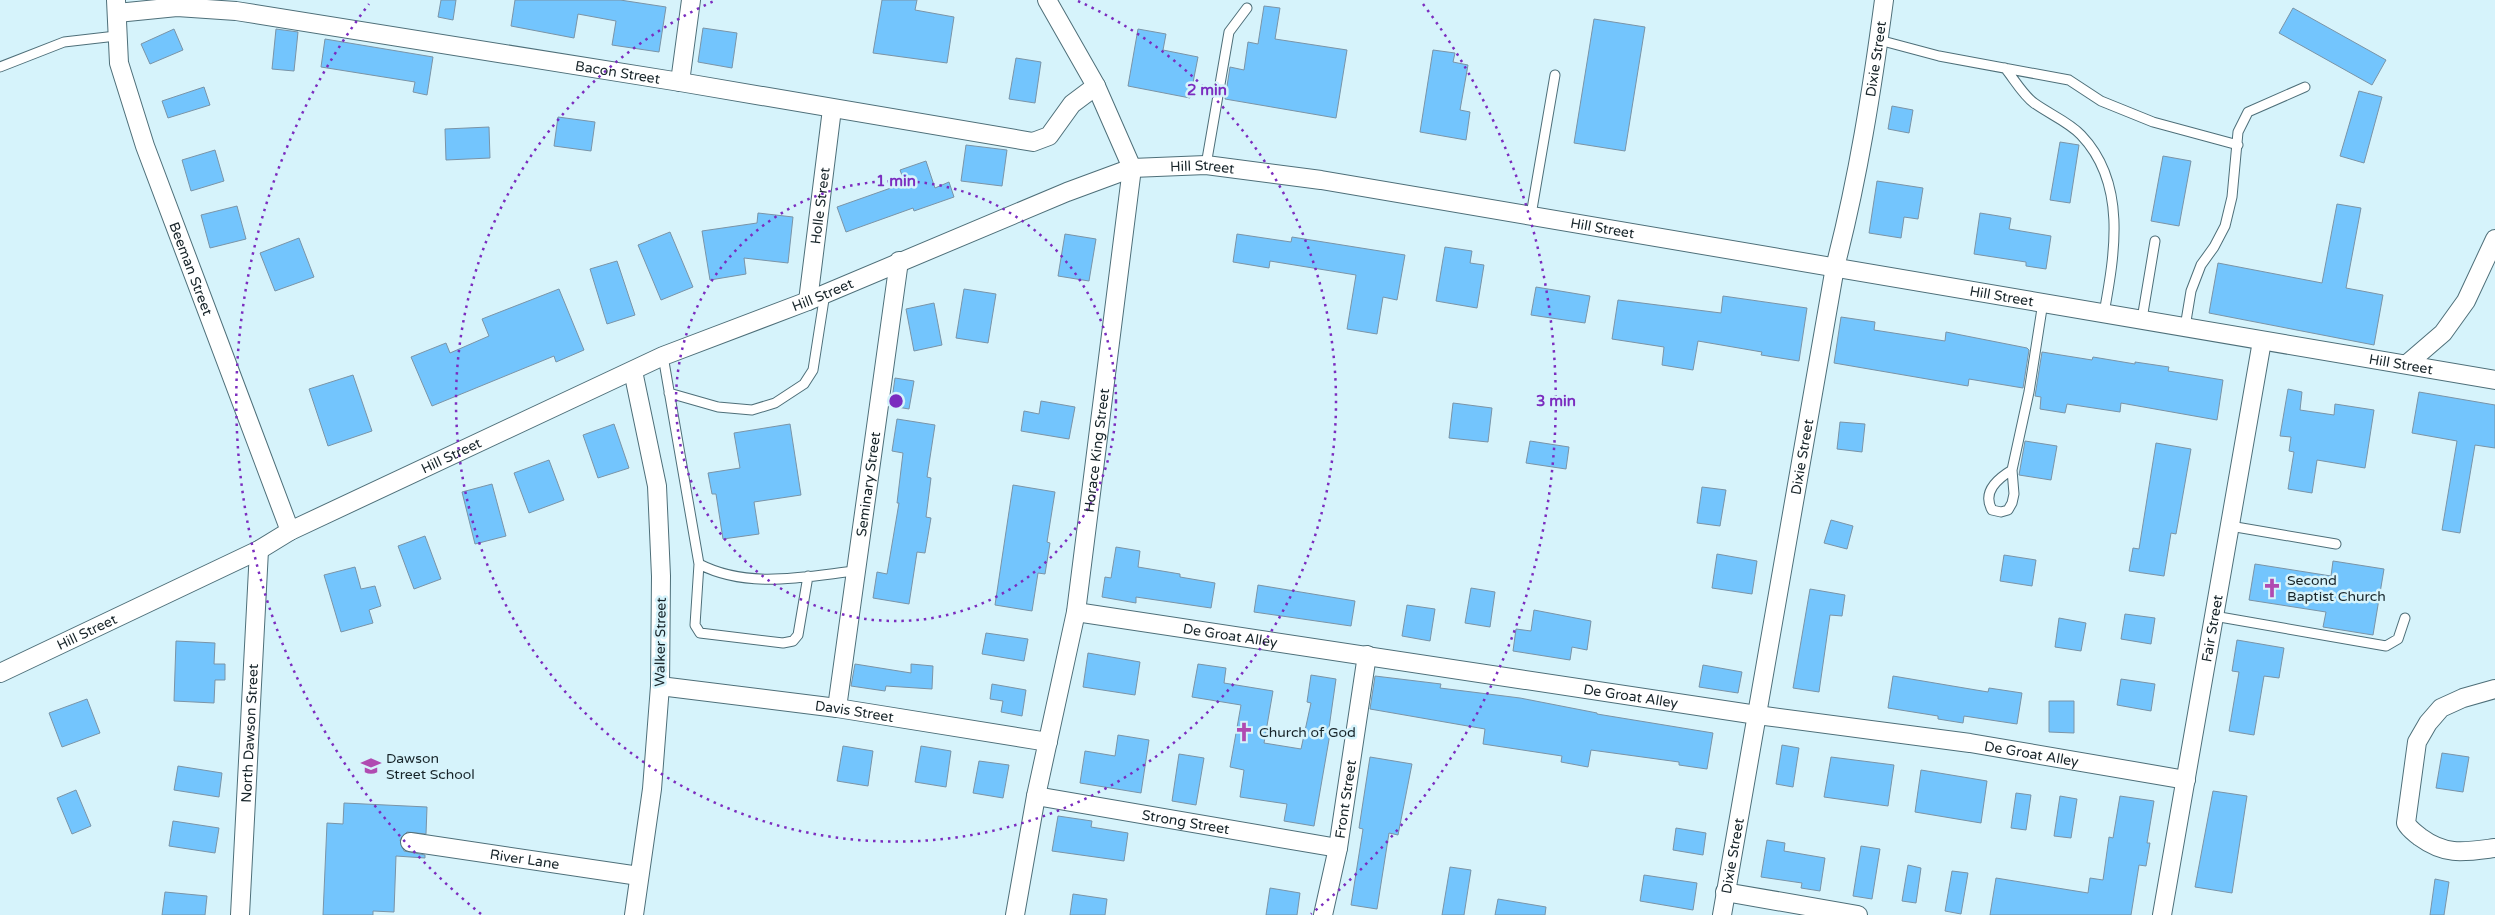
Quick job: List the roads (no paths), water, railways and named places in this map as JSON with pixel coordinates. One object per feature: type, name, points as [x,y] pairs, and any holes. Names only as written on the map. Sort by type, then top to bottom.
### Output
[{"type":"street","points":[[680,82],[691,0]]},
{"type":"street","points":[[1047,0],[1096,86],[1132,168]]},
{"type":"street","name":"Dixie Street","points":[[1722,915],[1835,267],[1849,213],[1879,40],[1884,0]]},
{"type":"street","name":"Bacon Street","points":[[116,7],[177,7],[236,11],[680,82],[832,110],[1032,142],[1049,136],[1072,104],[1096,86]]},
{"type":"street","name":"Beeman Street","points":[[116,7],[116,36],[119,63],[145,146],[290,531]]},
{"type":"street","name":"Holle Street","points":[[808,301],[832,110]]},
{"type":"street","name":"Hill Street","points":[[0,673],[259,550],[290,531],[663,356],[808,301],[899,261],[1067,192],[1132,168],[1206,165],[1321,180],[2495,380]]},
{"type":"street","name":"Horace King Street","points":[[1016,915],[1036,796],[1076,612],[1132,168]]},
{"type":"street","points":[[2407,364],[2443,333],[2466,301],[2495,239]]},
{"type":"street","name":"Seminary Street","points":[[837,708],[854,571],[899,261]]},
{"type":"street","name":"Fair Street","points":[[2162,915],[2262,341]]},
{"type":"street","name":"Walker Street","points":[[632,370],[657,486],[661,576],[660,686],[652,789],[634,915]]},
{"type":"street","name":"North Dawson Street","points":[[240,915],[259,550]]},
{"type":"street","name":"De Groat Alley","points":[[1076,612],[1757,715],[1970,743],[2186,780]]},
{"type":"street","name":"Front Street","points":[[1323,915],[1338,848],[1367,655]]},
{"type":"street","name":"Davis Street","points":[[660,686],[837,708],[1048,742]]},
{"type":"street","points":[[2495,689],[2464,698],[2441,708],[2428,723],[2417,742],[2406,823],[2408,828],[2427,842],[2444,850],[2465,852],[2495,848]]},
{"type":"street","name":"Strong Street","points":[[1036,796],[1338,848]]},
{"type":"street","name":"River Lane","points":[[410,842],[639,876]]},
{"type":"street","points":[[1726,892],[1858,915]]},
{"type":"lane","points":[[1206,165],[1228,32],[1247,8]]},
{"type":"lane","points":[[0,67],[64,42],[116,36]]},
{"type":"lane","points":[[1879,40],[1939,56],[2069,80],[2101,101],[2153,122],[2238,145]]},
{"type":"lane","points":[[2005,68],[2032,102],[2080,134],[2099,157],[2111,188],[2114,232],[2111,274],[2104,313]]},
{"type":"lane","points":[[1531,215],[1555,75]]},
{"type":"lane","points":[[2185,327],[2192,291],[2201,264],[2214,247],[2225,226],[2232,198],[2238,132],[2248,112],[2305,87]]},
{"type":"lane","points":[[2142,319],[2155,241]]},
{"type":"lane","points":[[669,393],[718,407],[752,410],[774,403],[804,384],[814,370],[826,293]]},
{"type":"lane","points":[[2012,470],[2029,392],[2043,302]]},
{"type":"lane","points":[[663,356],[699,564],[695,625],[700,633],[783,643],[793,641],[798,635],[808,576]]},
{"type":"lane","points":[[2230,526],[2336,544]]},
{"type":"lane","points":[[699,564],[714,572],[740,579],[808,576],[854,571]]},
{"type":"lane","points":[[2214,616],[2386,646],[2398,639],[2405,618]]},
{"type":"place","name":"Second Baptist Church","points":[[2272,588]]},
{"type":"place","name":"Church of God","points":[[1244,732]]},
{"type":"place","name":"Dawson Street School","points":[[371,766]]}]
